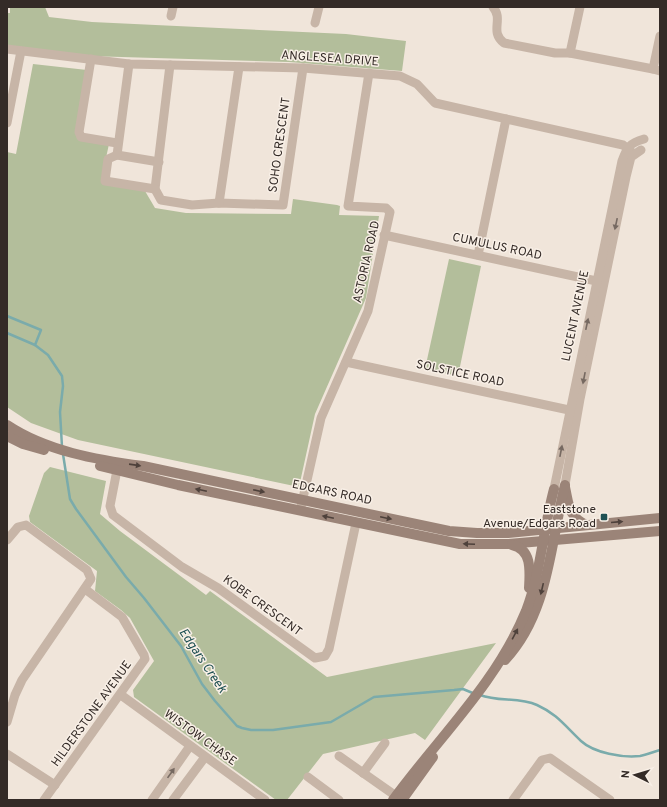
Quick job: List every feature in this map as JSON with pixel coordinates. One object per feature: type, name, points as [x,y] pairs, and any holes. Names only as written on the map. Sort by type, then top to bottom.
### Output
[{"type":"main road","name":"EDGARS ROAD","points":[[7,426],[41,446]]},
{"type":"main road","name":"EDGARS ROAD","points":[[7,436],[23,444],[41,446],[83,458],[117,470],[449,542],[508,544],[660,531]]},
{"type":"main road","name":"EDGARS ROAD","points":[[83,458],[303,500],[449,531],[494,533],[660,518]]},
{"type":"main road","points":[[565,485],[571,514],[578,521],[586,525]]},
{"type":"main road","points":[[550,528],[565,485]]},
{"type":"main road","points":[[487,679],[518,646],[533,620],[549,540],[554,490]]},
{"type":"main road","points":[[397,799],[425,757],[442,739],[487,679],[511,641],[526,610],[549,540]]},
{"type":"main road","points":[[508,544],[521,547],[527,554],[529,587],[526,610]]},
{"type":"street","points":[[315,23],[319,7]]},
{"type":"street","points":[[493,7],[498,16],[496,32],[498,38],[504,43],[555,53],[570,53],[657,70],[660,36]]},
{"type":"street","points":[[570,53],[580,7]]},
{"type":"street","name":"ANGLESEA DRIVE","points":[[7,49],[129,64],[304,68],[369,73],[407,78],[417,84],[435,103],[583,135],[623,145],[634,151]]},
{"type":"street","points":[[7,123],[21,51]]},
{"type":"street","points":[[91,59],[79,132],[81,137],[117,143]]},
{"type":"street","points":[[117,155],[117,143],[129,64]]},
{"type":"street","points":[[159,162],[117,155],[108,159],[105,181],[154,189],[159,162],[170,65]]},
{"type":"street","points":[[218,203],[239,67]]},
{"type":"street","name":"SOHO CRESCENT","points":[[154,189],[160,200],[192,205],[218,203],[283,205],[304,68]]},
{"type":"street","name":"ASTORIA ROAD","points":[[301,511],[321,418],[373,296],[384,235],[390,212],[386,208],[348,206],[369,73]]},
{"type":"street","points":[[478,255],[506,119]]},
{"type":"street","points":[[634,151],[635,141],[644,139]]},
{"type":"street","name":"LUCENT AVENUE","points":[[565,485],[622,161],[634,151]]},
{"type":"street","name":"CUMULUS ROAD","points":[[384,235],[600,281]]},
{"type":"street","name":"LUCENT AVENUE","points":[[554,490],[569,410],[600,281]]},
{"type":"street","name":"SOLSTICE ROAD","points":[[346,362],[569,410]]},
{"type":"street","name":"KOBE CRESCENT","points":[[117,470],[110,506],[113,515],[182,567],[218,588],[315,658],[325,656],[329,649],[356,523]]},
{"type":"street","points":[[7,540],[18,527],[23,525],[29,527],[87,570],[91,579],[86,589],[22,680],[15,695],[7,722]]},
{"type":"street","name":"HILDERSTONE AVENUE","points":[[44,800],[144,663],[144,655],[122,617],[86,589]]},
{"type":"street","name":"WISTOW CHASE","points":[[121,695],[265,800]]},
{"type":"street","points":[[363,773],[385,743]]},
{"type":"street","points":[[152,800],[190,746]]},
{"type":"street","points":[[7,754],[55,785]]},
{"type":"street","points":[[339,756],[397,799]]},
{"type":"street","points":[[173,800],[205,757]]},
{"type":"street","points":[[513,800],[540,762],[547,758],[552,758],[609,800]]},
{"type":"street","points":[[308,777],[339,800]]},
{"type":"green space","points":[[10,7],[45,7],[49,17],[92,22],[346,34],[406,41],[402,71],[289,62],[88,56],[7,46],[7,13],[10,13]]},
{"type":"green space","points":[[33,64],[87,70],[77,132],[109,144],[101,181],[145,191],[155,208],[186,213],[291,214],[293,199],[340,206],[339,215],[379,216],[366,298],[315,414],[299,487],[78,440],[31,423],[7,407],[7,152],[16,154]]},
{"type":"green space","points":[[449,259],[481,266],[458,376],[425,369]]},
{"type":"green space","points":[[50,467],[106,481],[100,514],[120,531],[206,595],[210,591],[327,677],[496,643],[425,740],[415,733],[323,754],[287,800],[276,800],[134,697],[133,690],[154,661],[130,618],[95,591],[97,571],[30,522],[29,516],[44,473]]},
{"type":"waterway","points":[[7,316],[41,330],[35,345]]},
{"type":"waterway","name":"Edgars Creek","points":[[7,333],[35,345],[48,355],[62,376],[63,386],[60,412],[62,447]]},
{"type":"waterway","name":"Edgars Creek","points":[[63,454],[70,499],[76,509],[126,577],[181,646],[202,684],[237,726],[251,730],[273,730],[331,722],[374,697],[463,689],[475,694]]},
{"type":"waterway","name":"Edgars Creek","points":[[480,695],[523,701],[537,705],[555,716],[581,741],[593,749],[601,752],[625,756],[642,756],[660,750]]},
{"type":"place","name":"Eaststone Avenue/Edgars Road","points":[[604,517]]}]
